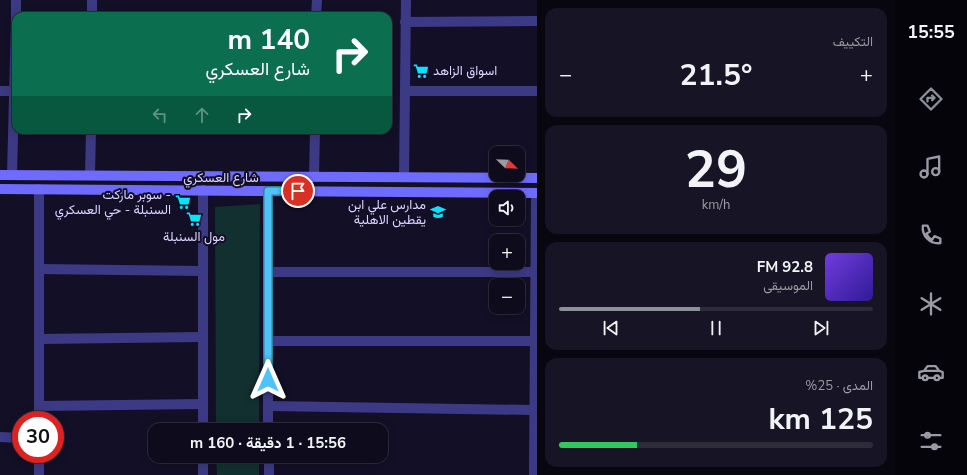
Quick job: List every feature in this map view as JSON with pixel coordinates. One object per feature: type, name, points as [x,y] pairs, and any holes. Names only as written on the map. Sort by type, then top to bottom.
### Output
[{"type":"main road","name":"شارع العسكري","points":[[0,175],[537,178]]},
{"type":"main road","points":[[450,192],[455,187],[456,183],[452,177]]},
{"type":"main road","points":[[479,192],[476,190],[475,183],[481,177]]},
{"type":"main road","name":"شارع العسكري","points":[[0,189],[536,192]]},
{"type":"street","points":[[16,0],[16,12]]},
{"type":"street","points":[[92,0],[92,12]]},
{"type":"street","points":[[316,0],[316,12]]},
{"type":"street","points":[[404,177],[406,0]]},
{"type":"street","points":[[405,22],[537,22]]},
{"type":"street","points":[[0,91],[12,91]]},
{"type":"street","points":[[405,91],[537,91]]},
{"type":"street","points":[[12,175],[13,134]]},
{"type":"street","points":[[90,134],[90,176]]},
{"type":"street","points":[[314,176],[315,134]]},
{"type":"street","points":[[39,189],[39,411]]},
{"type":"street","points":[[203,190],[203,423]]},
{"type":"street","points":[[268,191],[268,423]]},
{"type":"street","points":[[534,475],[536,440],[534,410],[536,192]]},
{"type":"street","points":[[39,269],[202,271]]},
{"type":"street","points":[[268,272],[535,272]]},
{"type":"street","points":[[39,339],[202,337]]},
{"type":"street","points":[[268,341],[535,341]]},
{"type":"street","points":[[39,406],[202,404]]},
{"type":"street","points":[[268,406],[534,410]]},
{"type":"street","points":[[0,437],[12,438]]},
{"type":"street","points":[[39,463],[39,475]]},
{"type":"street","points":[[203,463],[203,475]]},
{"type":"street","points":[[269,463],[269,475]]},
{"type":"green space","points":[[260,204],[259,423],[216,423],[215,207]]},
{"type":"green space","points":[[216,463],[259,463],[259,475],[217,475]]},
{"type":"place","name":"اسواق الزاهد","points":[[421,71]]},
{"type":"place","name":"سوبر ماركت - السنبلة - حي العسكري","points":[[183,202]]},
{"type":"place","name":"مدارس علي ابن يقطين الاهلية","points":[[438,212]]},
{"type":"place","name":"مول السنبلة","points":[[194,219]]},
{"type":"route","points":[[268,380],[268,191],[298,191]]}]
